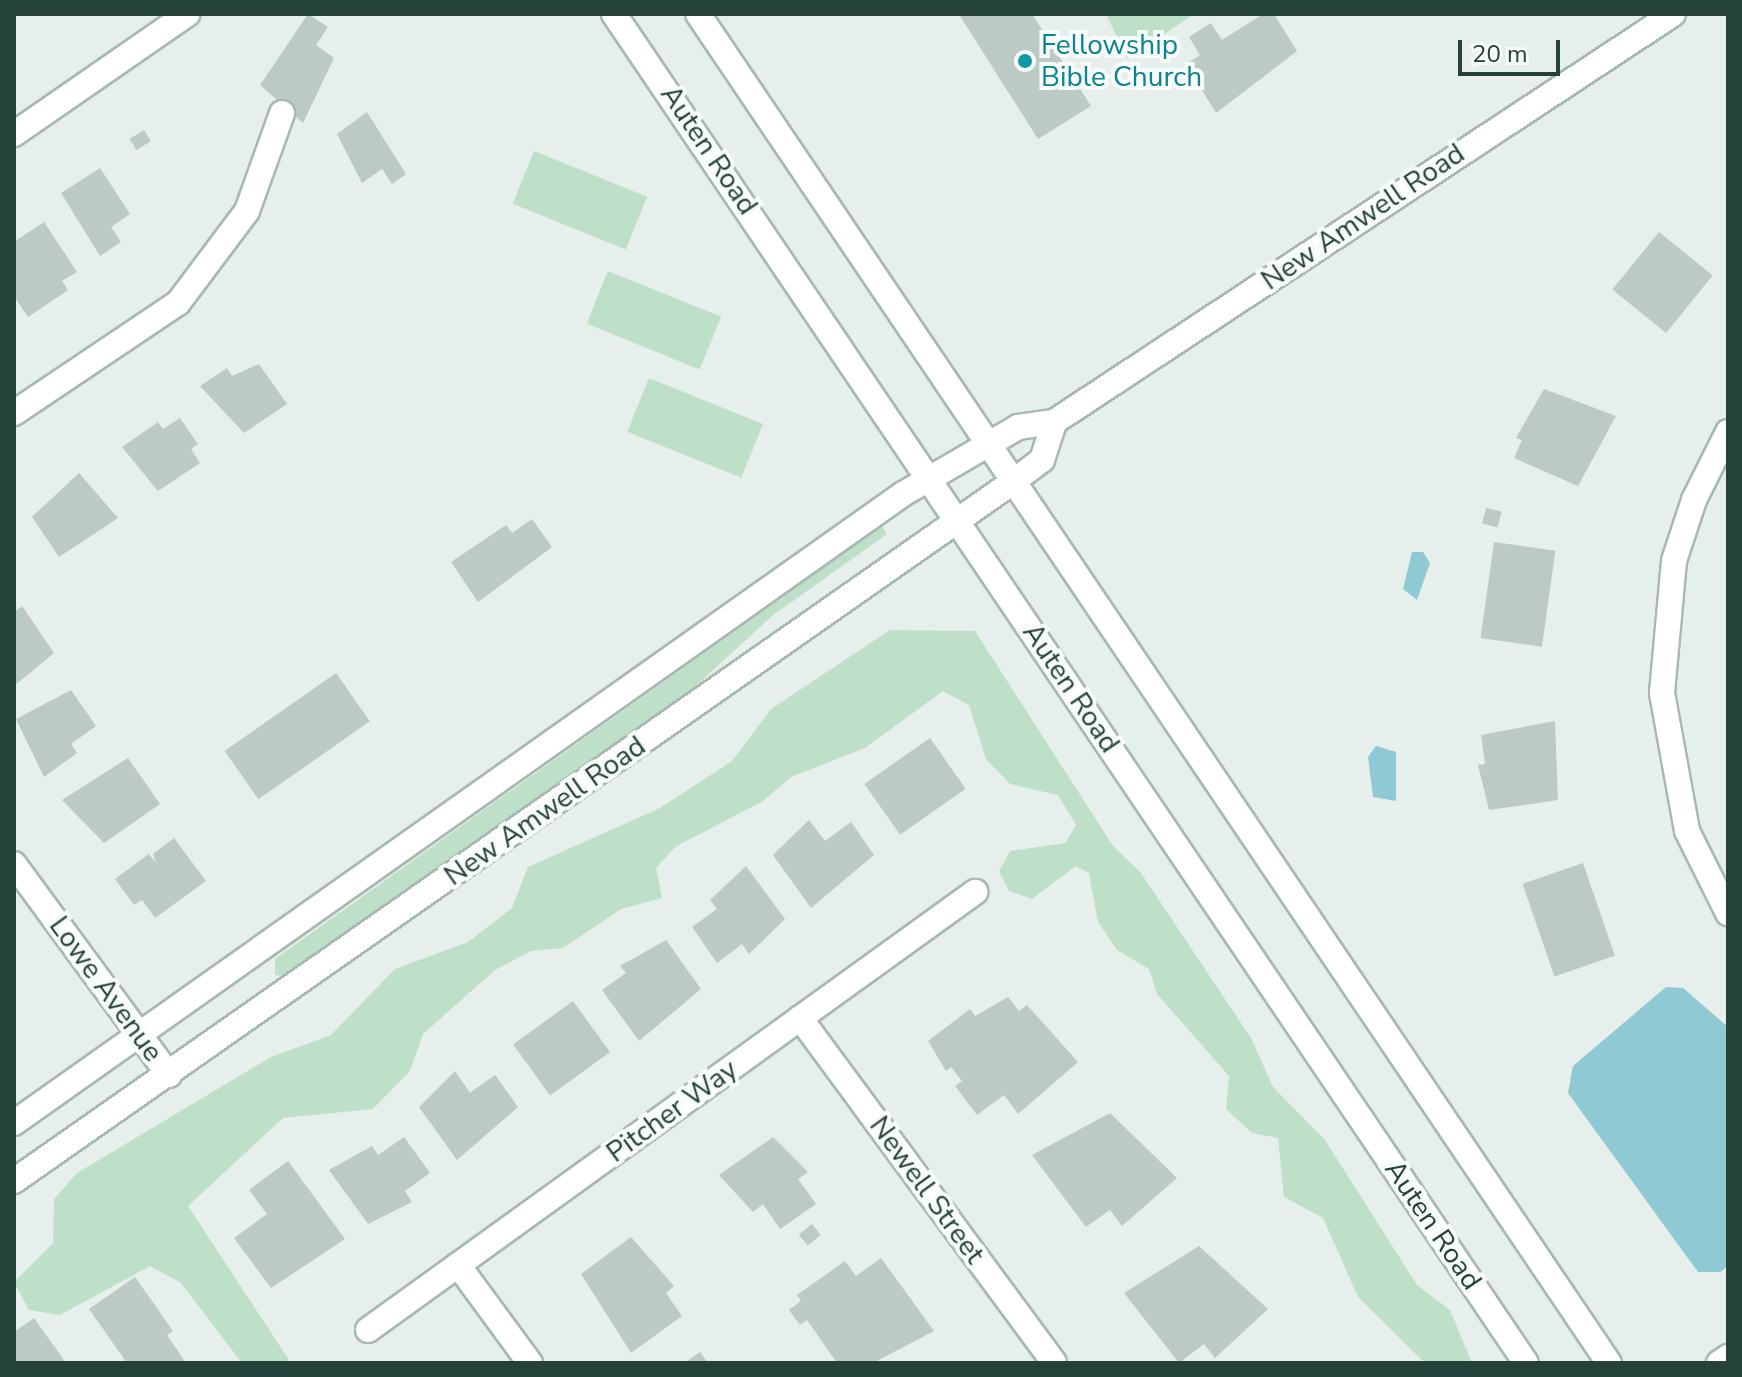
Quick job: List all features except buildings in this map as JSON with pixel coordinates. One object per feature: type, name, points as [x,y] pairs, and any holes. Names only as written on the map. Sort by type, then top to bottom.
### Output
[{"type":"street","points":[[14,134],[187,14]]},
{"type":"street","name":"Auten Road","points":[[614,14],[930,477],[1526,1363]]},
{"type":"street","points":[[698,14],[1609,1363]]},
{"type":"street","name":"New Amwell Road","points":[[14,1123],[930,477],[1018,427],[1054,422],[1673,14]]},
{"type":"street","points":[[14,413],[178,303],[247,211],[282,113]]},
{"type":"street","name":"New Amwell Road","points":[[14,1181],[1014,481],[1042,460],[1054,422]]},
{"type":"street","points":[[1728,432],[1694,500],[1674,561],[1662,693],[1687,831],[1728,913]]},
{"type":"street","name":"Lowe Avenue","points":[[14,864],[169,1075]]},
{"type":"street","name":"Pitcher Way","points":[[368,1330],[975,892]]},
{"type":"street","name":"Newell Street","points":[[800,1018],[1054,1363]]},
{"type":"street","points":[[458,1265],[530,1363]]},
{"type":"street","points":[[1719,1363],[1728,1357]]},
{"type":"green space","points":[[1106,14],[1194,14],[1127,59]]},
{"type":"green space","points":[[534,151],[647,197],[626,250],[513,204]]},
{"type":"green space","points":[[608,271],[721,317],[700,370],[587,324]]},
{"type":"green space","points":[[649,378],[763,424],[741,478],[627,432]]},
{"type":"green space","points":[[882,526],[887,534],[772,616],[688,693],[291,977],[275,975],[275,959]]},
{"type":"green space","points":[[890,630],[975,631],[1113,846],[1141,873],[1251,1038],[1273,1087],[1325,1140],[1417,1285],[1450,1310],[1472,1363],[1425,1363],[1358,1297],[1323,1218],[1284,1197],[1278,1138],[1252,1133],[1226,1109],[1229,1076],[1157,994],[1149,969],[1117,950],[1098,922],[1089,873],[1076,866],[1032,899],[1009,891],[999,871],[1010,851],[1065,843],[1076,825],[1058,795],[1010,784],[986,759],[969,705],[943,691],[865,748],[791,777],[763,801],[675,847],[656,868],[662,898],[621,909],[563,948],[531,951],[495,970],[423,1034],[410,1071],[373,1109],[283,1118],[188,1206],[291,1363],[242,1363],[181,1283],[150,1266],[60,1315],[29,1310],[14,1282],[53,1243],[54,1199],[77,1173],[271,1057],[331,1035],[395,969],[468,942],[512,908],[528,867],[660,808],[732,761],[771,709]]},
{"type":"water","points":[[1412,552],[1423,552],[1430,563],[1417,600],[1403,589]]},
{"type":"water","points":[[1376,746],[1396,752],[1396,801],[1373,797],[1368,757]]},
{"type":"water","points":[[1666,987],[1683,988],[1728,1027],[1728,1266],[1720,1272],[1698,1272],[1568,1093],[1573,1066]]},
{"type":"place","name":"Fellowship Bible Church","points":[[1025,61]]}]
